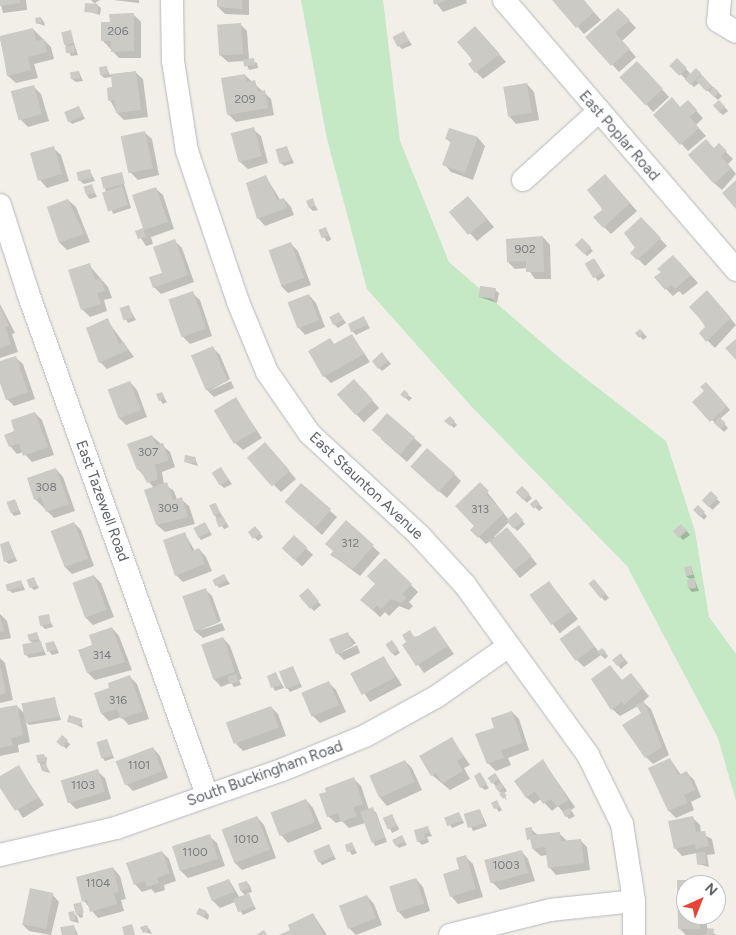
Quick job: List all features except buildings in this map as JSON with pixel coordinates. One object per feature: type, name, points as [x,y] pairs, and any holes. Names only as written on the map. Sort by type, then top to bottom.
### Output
[{"type":"street","name":"East Staunton Avenue","points":[[172,0],[173,61],[187,151],[238,302],[267,372],[310,434],[442,559],[509,646],[588,755],[612,799],[628,850],[634,900],[634,935]]},
{"type":"street","name":"East Poplar Road","points":[[504,0],[598,112],[736,270]]},
{"type":"street","points":[[720,0],[718,21],[736,32]]},
{"type":"street","points":[[523,180],[598,112]]},
{"type":"street","name":"East Tazewell Road","points":[[0,205],[28,294],[207,796]]},
{"type":"street","name":"South Buckingham Road","points":[[0,855],[82,839],[207,796],[365,736],[436,697],[509,646]]},
{"type":"street","points":[[450,935],[550,910],[634,900]]},
{"type":"green space","points":[[301,0],[383,0],[400,141],[449,262],[562,360],[666,441],[695,531],[709,617],[736,654],[736,801],[718,738],[627,566],[471,406],[367,289],[327,139]]}]
